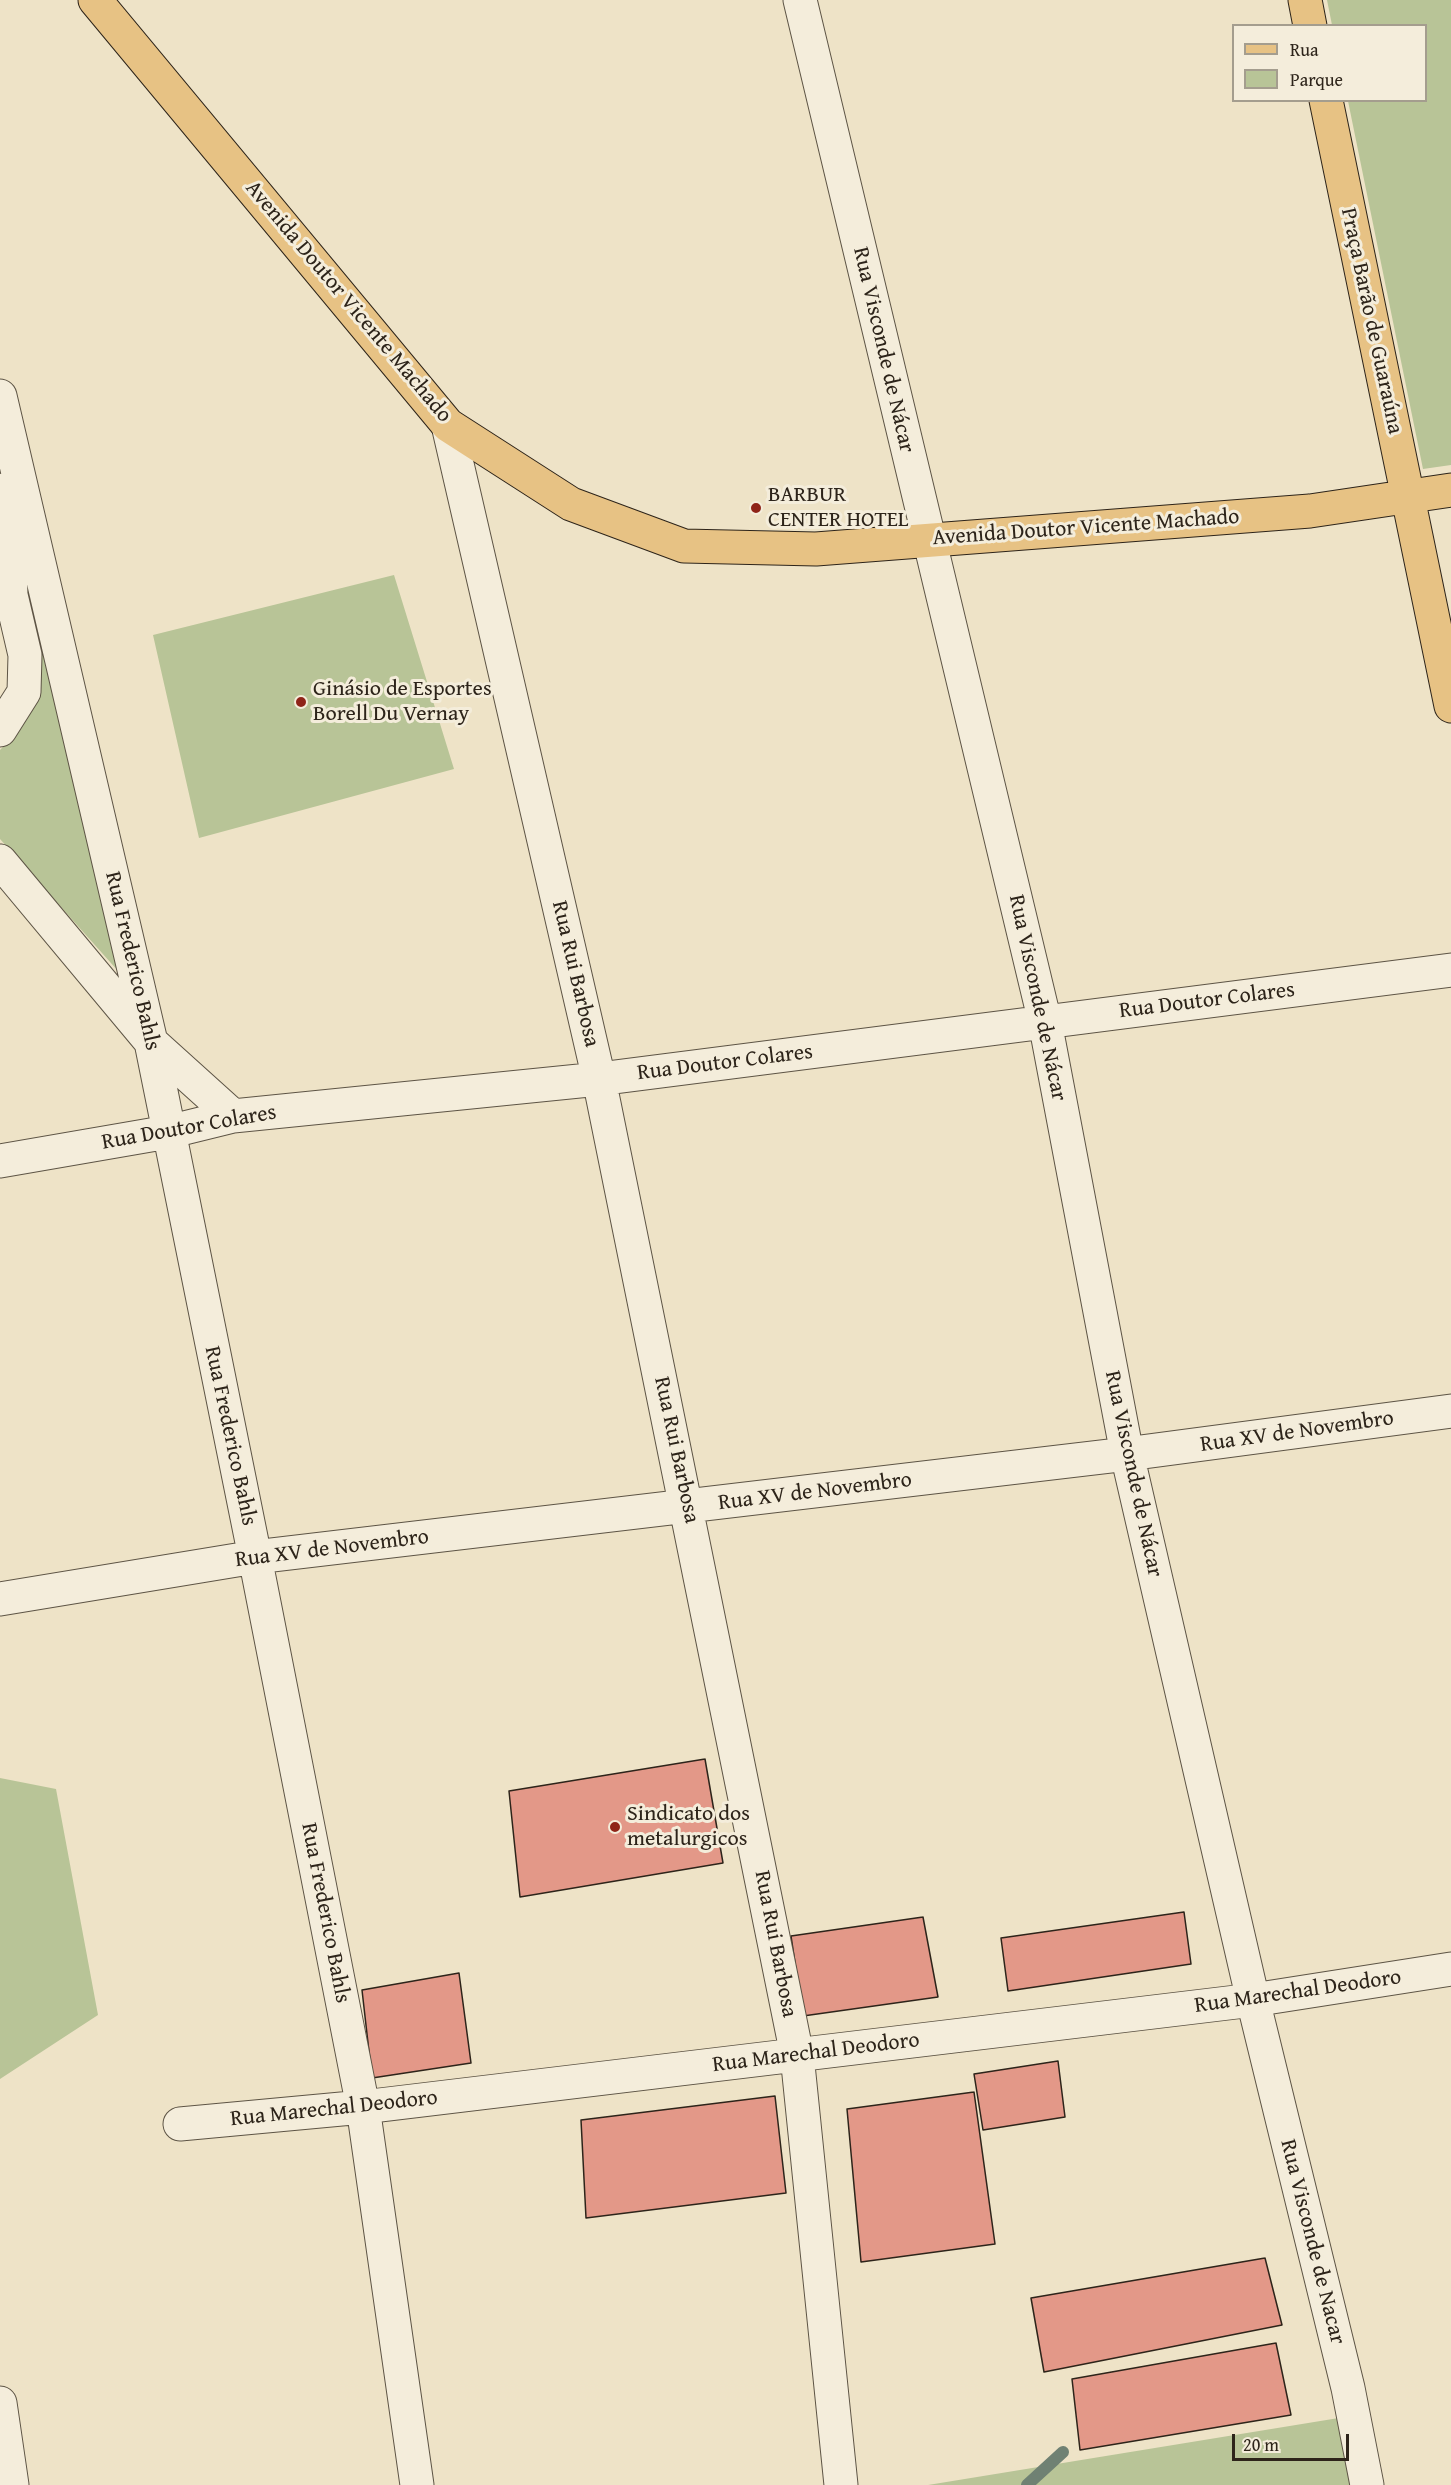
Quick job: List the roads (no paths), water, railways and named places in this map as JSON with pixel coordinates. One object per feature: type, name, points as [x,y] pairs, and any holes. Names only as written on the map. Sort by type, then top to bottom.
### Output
[{"type":"main road","name":"Avenida Doutor Vicente Machado","points":[[95,0],[448,425],[571,504],[684,546],[816,549],[1310,511],[1406,497]]},
{"type":"main road","points":[[1305,0],[1310,24]]},
{"type":"main road","name":"Praça Barão de Guaraúna","points":[[1326,102],[1406,497],[1451,706]]},
{"type":"main road","points":[[1406,497],[1451,490]]},
{"type":"street","name":"Rua Visconde de Nácar","points":[[800,0],[1045,1022],[1127,1454],[1253,2000]]},
{"type":"street","points":[[0,730],[24,693],[26,655],[11,595],[2,404]]},
{"type":"street","name":"Rua Frederico Bahls","points":[[2,404],[151,1042],[255,1557],[363,2108],[417,2485]]},
{"type":"street","name":"Rua Rui Barbosa","points":[[448,425],[599,1079],[688,1508],[797,2055],[841,2485]]},
{"type":"street","points":[[0,861],[151,1042],[233,1116]]},
{"type":"street","name":"Rua Doutor Colares","points":[[0,1161],[168,1132],[233,1116],[599,1079],[1451,969]]},
{"type":"street","name":"Rua XV de Novembro","points":[[0,1599],[255,1557],[688,1508],[1451,1411]]},
{"type":"street","name":"Rua Marechal Deodoro","points":[[180,2124],[363,2108],[1253,2000],[1451,1969]]},
{"type":"street","name":"Rua Visconde de Nacar","points":[[1253,2000],[1348,2388],[1368,2485]]},
{"type":"street","points":[[0,2403],[12,2485]]},
{"type":"waterway","points":[[1027,2485],[1063,2452]]},
{"type":"place","name":"BARBUR CENTER HOTEL","points":[[756,508]]},
{"type":"place","name":"Ginásio de Esportes Borell Du Vernay","points":[[301,702]]},
{"type":"place","name":"Sindicato dos metalurgicos","points":[[615,1827]]}]
